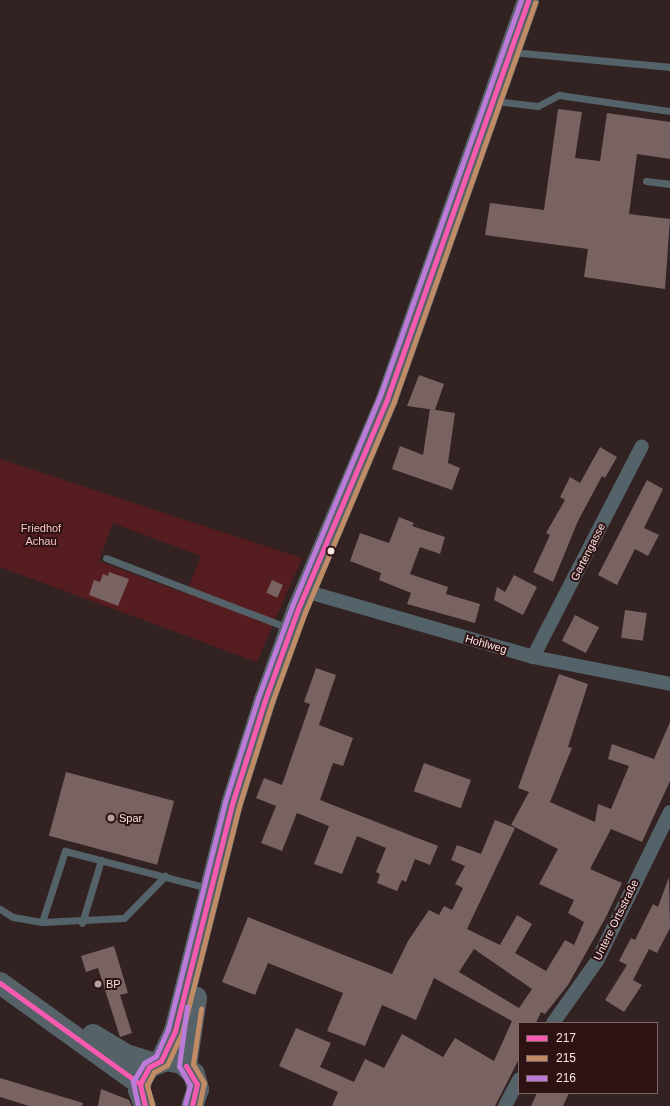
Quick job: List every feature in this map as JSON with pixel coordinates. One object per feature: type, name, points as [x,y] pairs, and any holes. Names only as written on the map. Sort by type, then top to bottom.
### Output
[{"type":"main road","points":[[140,1084],[158,1062],[176,1031],[195,959],[232,804],[290,628],[387,400],[528,0]]},
{"type":"main road","points":[[186,1066],[197,986],[195,959]]},
{"type":"main road","points":[[0,983],[44,1013],[73,1039],[140,1084],[145,1106]]},
{"type":"main road","points":[[44,1013],[83,1029],[126,1055],[158,1062],[172,1060],[186,1066],[196,1079],[199,1102]]},
{"type":"street","name":"Gartengasse","points":[[533,657],[642,446]]},
{"type":"street","name":"Hohlweg","points":[[305,591],[533,657],[670,684]]},
{"type":"street","name":"Untere Ortsstraße","points":[[553,1022],[597,962],[670,812]]},
{"type":"street","points":[[505,1106],[518,1082]]},
{"type":"lane","points":[[510,52],[670,67]]},
{"type":"lane","points":[[493,101],[538,106],[559,95],[670,112]]},
{"type":"lane","points":[[646,181],[670,184]]},
{"type":"lane","points":[[106,558],[290,628]]},
{"type":"lane","points":[[42,922],[65,851],[212,889]]},
{"type":"lane","points":[[82,923],[101,860]]},
{"type":"lane","points":[[0,909],[12,917],[42,922],[82,923],[124,918],[165,876]]},
{"type":"green space","name":"Friedhof Achau","points":[[0,459],[302,558],[257,662],[0,567]],"holes":[[[113,523],[201,556],[186,594],[99,561]]]},
{"type":"building","points":[[558,109],[582,112],[575,158],[600,161],[607,113],[670,122],[670,159],[637,154],[629,214],[670,219],[665,289],[584,277],[588,249],[485,235],[490,203],[544,210]]},
{"type":"building","points":[[419,375],[444,384],[435,410],[407,406]]},
{"type":"building","points":[[430,409],[455,413],[448,463],[460,468],[452,490],[392,469],[400,446],[423,455]]},
{"type":"building","points":[[600,447],[617,457],[605,478],[602,476],[578,521],[553,582],[533,572],[550,535],[546,533],[565,500],[560,497],[570,477],[580,483]]},
{"type":"building","points":[[647,480],[663,489],[644,528],[659,535],[648,556],[635,549],[617,585],[598,575]]},
{"type":"building","points":[[399,517],[414,523],[412,526],[445,537],[440,554],[420,547],[410,574],[448,587],[446,594],[480,604],[475,623],[407,604],[411,593],[379,580],[381,573],[350,561],[360,533],[389,543]]},
{"type":"building","points":[[109,572],[129,579],[118,606],[89,595],[94,580],[100,582],[103,574],[108,576]]},
{"type":"building","points":[[514,575],[537,587],[523,615],[494,600],[497,587],[505,592]]},
{"type":"building","points":[[272,580],[283,585],[277,598],[266,593]]},
{"type":"building","points":[[625,610],[647,613],[643,641],[621,638]]},
{"type":"building","points":[[575,615],[599,627],[586,653],[562,641]]},
{"type":"building","points":[[316,668],[336,675],[319,725],[353,738],[343,766],[333,763],[320,800],[438,846],[430,865],[415,859],[406,882],[402,880],[397,891],[377,883],[380,874],[376,872],[386,848],[357,836],[342,874],[314,864],[329,826],[297,813],[282,851],[261,843],[276,806],[256,798],[264,778],[282,785],[310,704],[304,702]]},
{"type":"building","points":[[559,674],[588,684],[568,747],[572,748],[550,802],[595,822],[598,804],[611,809],[629,766],[608,759],[612,744],[654,759],[670,722],[670,781],[642,842],[611,829],[590,869],[622,883],[606,917],[568,985],[545,1014],[541,1012],[536,1022],[518,1022],[518,1061],[495,1106],[332,1106],[338,1092],[279,1066],[296,1028],[331,1043],[320,1067],[354,1082],[365,1059],[384,1068],[402,1034],[443,1057],[455,1038],[494,1061],[512,1021],[434,978],[416,1020],[382,1005],[365,1046],[327,1031],[343,993],[268,963],[255,995],[222,982],[248,917],[392,974],[408,941],[429,910],[439,915],[444,906],[452,910],[463,888],[455,884],[465,866],[451,860],[457,845],[481,854],[495,820],[515,828],[467,929],[500,945],[517,915],[532,924],[515,953],[546,971],[565,940],[574,945],[584,922],[568,913],[574,900],[539,884],[558,849],[511,825],[529,792],[518,788]],"holes":[[[474,949],[532,989],[519,1008],[459,972]]]},
{"type":"building","points":[[424,763],[471,780],[461,808],[414,791]]},
{"type":"building","name":"Spar","points":[[66,772],[174,801],[157,865],[49,836]]},
{"type":"building","points":[[669,877],[670,928],[657,953],[649,949],[633,980],[642,985],[624,1012],[605,1000],[627,965],[619,961],[631,938],[635,940],[653,904],[658,907]]},
{"type":"building","points":[[114,946],[128,993],[120,995],[132,1033],[120,1037],[98,968],[86,972],[81,956]]},
{"type":"building","points":[[0,1078],[83,1103],[82,1106],[29,1106],[0,1097]]},
{"type":"building","points":[[101,1089],[129,1100],[132,1106],[98,1106]]},
{"type":"building","points":[[537,1094],[569,1094],[563,1106],[531,1106]]},
{"type":"transit line","name":"216","points":[[138,1106],[133,1082],[144,1063],[156,1056],[168,1029],[225,802],[258,698],[292,606],[380,396],[521,0]]},
{"type":"transit line","name":"217","points":[[145,1106],[140,1084],[149,1067],[161,1061],[175,1031],[232,804],[265,700],[298,609],[387,399],[528,0]]},
{"type":"transit line","name":"215","points":[[152,1104],[147,1085],[154,1072],[167,1065],[182,1033],[239,806],[272,702],[305,612],[394,401],[535,2]]},
{"type":"transit line","name":"217","points":[[0,983],[140,1084]]},
{"type":"transit line","name":"216","points":[[185,1104],[190,1085],[179,1066],[187,1007]]},
{"type":"transit line","name":"215","points":[[199,1106],[204,1083],[193,1064],[201,1009]]},
{"type":"transit line","name":"217","points":[[186,1066],[197,1084],[192,1106]]},
{"type":"place","name":"Spar","points":[[111,818]]},
{"type":"place","name":"BP","points":[[98,984]]}]
